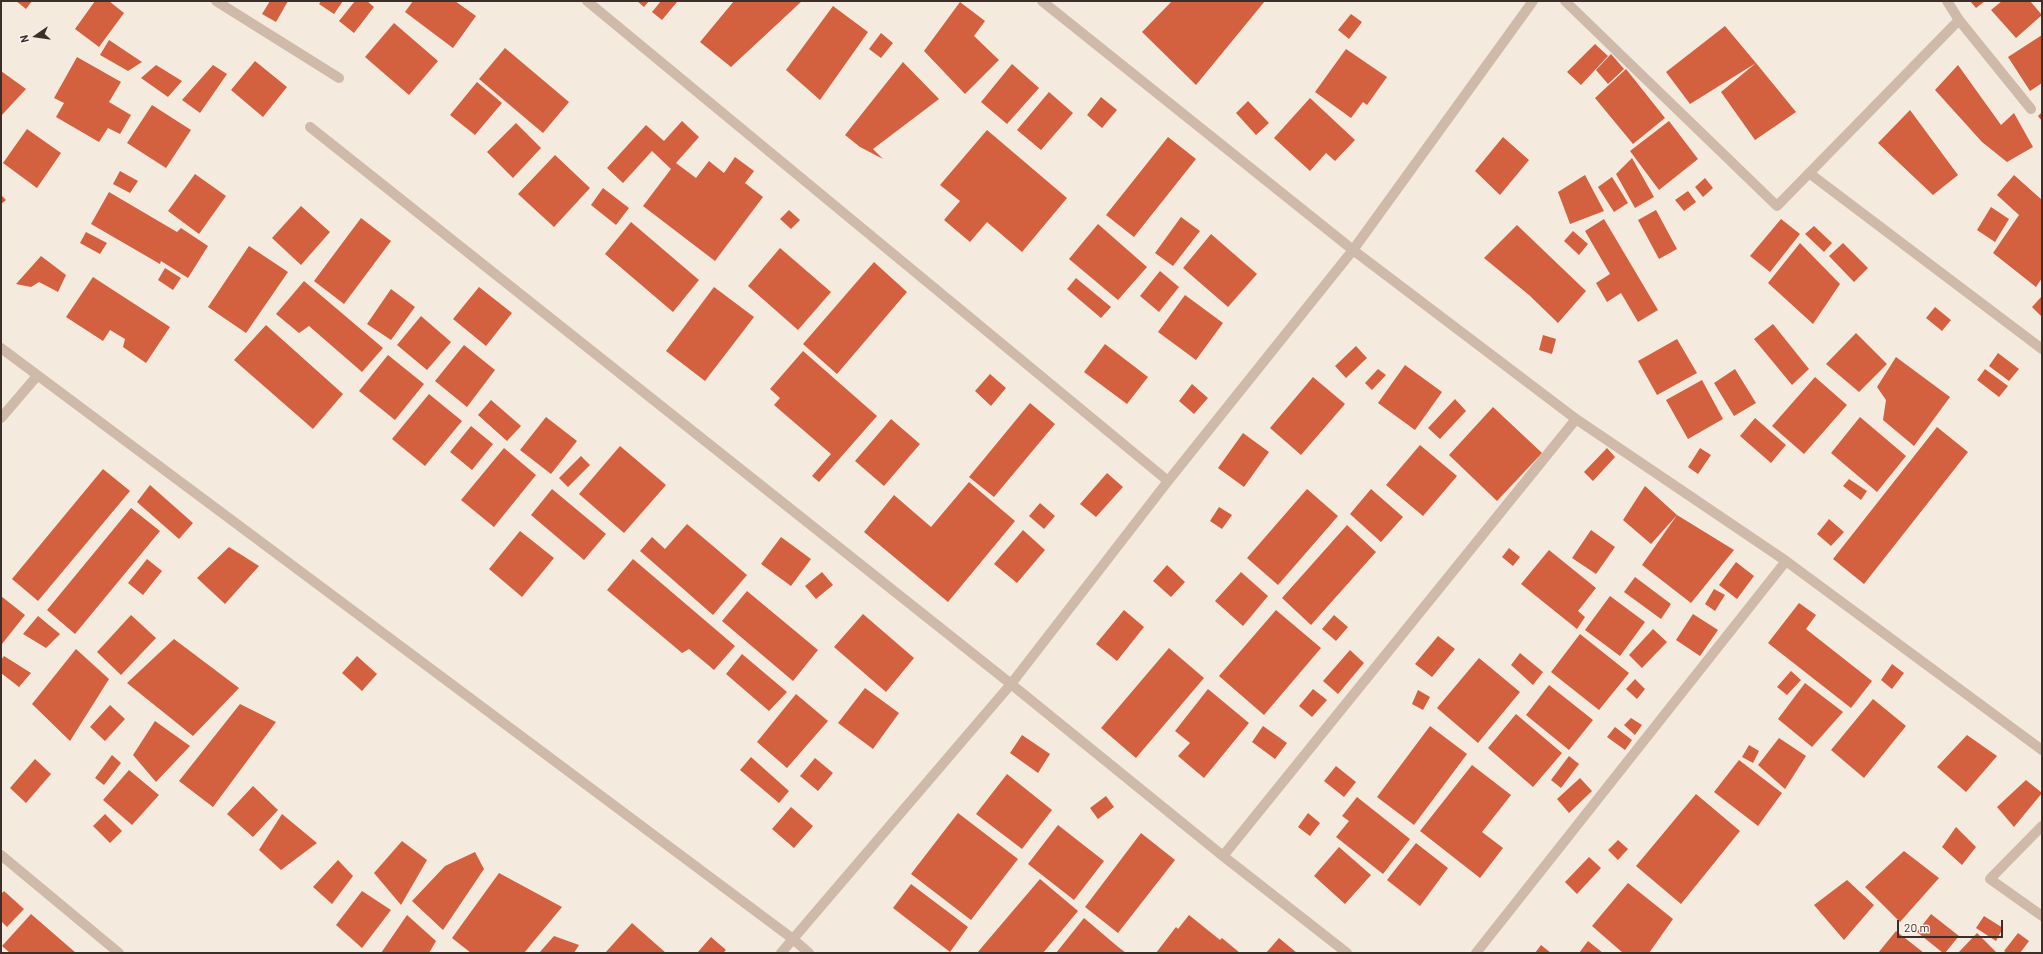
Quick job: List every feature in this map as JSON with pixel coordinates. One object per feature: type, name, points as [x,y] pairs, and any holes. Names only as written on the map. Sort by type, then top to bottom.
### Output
[{"type":"street","points":[[216,1],[339,78]]},
{"type":"street","points":[[587,1],[1168,481]]},
{"type":"street","points":[[1042,1],[1353,250],[1576,418],[1786,562],[2042,750]]},
{"type":"street","points":[[781,953],[1011,684],[1168,481],[1353,250],[1533,1]]},
{"type":"street","points":[[1565,1],[1776,206],[1959,20]]},
{"type":"street","points":[[1947,1],[1959,20],[2031,109]]},
{"type":"street","points":[[310,127],[1011,684],[1222,856],[1347,953]]},
{"type":"street","points":[[1809,173],[2042,349]]},
{"type":"street","points":[[1,348],[793,939],[809,953]]},
{"type":"street","points":[[1,418],[37,376]]},
{"type":"street","points":[[1222,856],[1576,418]]},
{"type":"street","points":[[1476,953],[1786,562]]},
{"type":"street","points":[[2042,826],[1990,879],[2042,916]]},
{"type":"street","points":[[1,855],[119,953]]},
{"type":"building","points":[[16,1],[32,1],[26,9]]},
{"type":"building","points":[[95,1],[109,1],[124,13],[99,47],[75,29]]},
{"type":"building","points":[[270,1],[288,1],[276,22],[262,14]]},
{"type":"building","points":[[321,1],[343,1],[334,14],[319,4]]},
{"type":"building","points":[[355,1],[367,1],[374,7],[354,33],[339,21]]},
{"type":"building","points":[[413,1],[455,1],[476,16],[453,48],[405,12]]},
{"type":"building","points":[[637,1],[649,1],[644,7]]},
{"type":"building","points":[[661,1],[677,2],[662,20],[652,12]]},
{"type":"building","points":[[734,1],[802,1],[731,67],[700,42]]},
{"type":"building","points":[[1172,1],[1265,1],[1196,85],[1142,32]]},
{"type":"building","points":[[1970,1],[1985,1],[1976,8]]},
{"type":"building","points":[[2002,1],[2030,1],[2042,15],[2016,38],[1991,10]]},
{"type":"building","points":[[960,2],[985,21],[974,36],[999,60],[965,94],[924,51]]},
{"type":"building","points":[[833,6],[868,32],[820,100],[786,70]]},
{"type":"building","points":[[1351,14],[1362,22],[1349,39],[1338,30]]},
{"type":"building","points":[[394,23],[438,61],[409,95],[365,57]]},
{"type":"building","points":[[1725,26],[1756,63],[1690,104],[1666,72]]},
{"type":"building","points":[[881,33],[893,43],[881,58],[869,49]]},
{"type":"building","points":[[2042,35],[2042,83],[2030,91],[2008,57]]},
{"type":"building","points":[[109,40],[142,62],[128,71],[100,55]]},
{"type":"building","points":[[1595,44],[1608,56],[1581,85],[1567,72]]},
{"type":"building","points":[[505,48],[569,102],[543,133],[479,79]]},
{"type":"building","points":[[1346,49],[1387,77],[1367,105],[1363,102],[1351,118],[1315,92]]},
{"type":"building","points":[[1611,54],[1624,69],[1608,84],[1596,70]]},
{"type":"building","points":[[77,57],[121,82],[109,102],[131,115],[120,134],[108,128],[99,142],[56,117],[64,103],[54,98]]},
{"type":"building","points":[[255,61],[287,87],[263,117],[231,90]]},
{"type":"building","points":[[903,62],[939,99],[873,149],[883,159],[860,147],[845,135]]},
{"type":"building","points":[[1756,63],[1796,112],[1755,140],[1721,92]]},
{"type":"building","points":[[1012,64],[1039,88],[1007,124],[981,102]]},
{"type":"building","points":[[156,65],[182,81],[168,97],[141,78]]},
{"type":"building","points":[[213,65],[227,74],[200,113],[182,100]]},
{"type":"building","points":[[1958,65],[2001,125],[2014,113],[2033,147],[2007,162],[1982,142],[1935,90]]},
{"type":"building","points":[[1626,69],[1665,118],[1633,144],[1595,98]]},
{"type":"building","points":[[1,71],[26,89],[1,116]]},
{"type":"building","points":[[477,82],[502,103],[475,135],[450,115]]},
{"type":"building","points":[[1049,92],[1073,113],[1041,150],[1017,130]]},
{"type":"building","points":[[1101,97],[1117,110],[1102,128],[1087,115]]},
{"type":"building","points":[[1310,98],[1355,140],[1335,161],[1326,153],[1310,171],[1274,138]]},
{"type":"building","points":[[1248,101],[1269,123],[1256,135],[1236,113]]},
{"type":"building","points":[[152,105],[191,130],[166,168],[127,143]]},
{"type":"building","points":[[1910,110],[1958,175],[1933,195],[1878,143]]},
{"type":"building","points":[[2042,112],[2042,121],[2038,116]]},
{"type":"building","points":[[682,121],[699,137],[676,163],[696,178],[709,161],[724,173],[735,157],[754,171],[745,183],[763,197],[715,261],[643,206],[671,169],[652,151],[623,183],[607,168],[646,125],[664,141]]},
{"type":"building","points":[[1669,121],[1698,159],[1659,190],[1630,151]]},
{"type":"building","points":[[516,123],[541,148],[513,178],[487,152]]},
{"type":"building","points":[[27,129],[61,153],[37,188],[3,163]]},
{"type":"building","points":[[987,130],[1067,198],[1022,252],[987,222],[970,242],[944,220],[960,201],[940,185]]},
{"type":"building","points":[[1168,137],[1196,159],[1134,237],[1106,215]]},
{"type":"building","points":[[1503,137],[1529,160],[1500,195],[1475,171]]},
{"type":"building","points":[[555,155],[590,188],[554,227],[518,194]]},
{"type":"building","points":[[1632,158],[1654,197],[1635,208],[1616,174]]},
{"type":"building","points":[[120,171],[138,181],[130,193],[113,184]]},
{"type":"building","points":[[195,174],[226,196],[199,234],[168,211]]},
{"type":"building","points":[[1585,175],[1604,211],[1570,224],[1558,192]]},
{"type":"building","points":[[2014,175],[2042,200],[2042,278],[2036,287],[1993,253],[2019,215],[1997,195]]},
{"type":"building","points":[[1612,177],[1628,203],[1614,212],[1598,187]]},
{"type":"building","points":[[1705,178],[1713,188],[1703,197],[1695,187]]},
{"type":"building","points":[[603,188],[629,208],[616,225],[591,205]]},
{"type":"building","points":[[1688,191],[1696,202],[1684,211],[1675,200]]},
{"type":"building","points":[[109,192],[177,232],[181,228],[208,246],[188,278],[161,261],[160,264],[91,224]]},
{"type":"building","points":[[1,195],[6,200],[1,204]]},
{"type":"building","points":[[301,206],[330,232],[301,265],[272,238]]},
{"type":"building","points":[[1991,207],[2009,219],[1995,242],[1977,230]]},
{"type":"building","points":[[789,210],[800,220],[791,229],[780,219]]},
{"type":"building","points":[[1656,210],[1677,249],[1659,259],[1638,220]]},
{"type":"building","points":[[1181,217],[1200,231],[1173,266],[1155,253]]},
{"type":"building","points":[[361,218],[391,241],[344,304],[314,281]]},
{"type":"building","points":[[1604,219],[1658,310],[1638,322],[1621,293],[1607,302],[1596,283],[1610,274],[1585,231]]},
{"type":"building","points":[[1781,219],[1800,234],[1770,272],[1750,256]]},
{"type":"building","points":[[631,222],[699,280],[673,312],[605,254]]},
{"type":"building","points":[[1098,224],[1147,267],[1118,300],[1069,259]]},
{"type":"building","points":[[1517,225],[1586,291],[1558,323],[1529,295],[1484,258]]},
{"type":"building","points":[[1814,226],[1832,243],[1824,252],[1805,234]]},
{"type":"building","points":[[1573,231],[1588,244],[1579,255],[1564,241]]},
{"type":"building","points":[[86,232],[107,243],[100,254],[80,243]]},
{"type":"building","points":[[1211,234],[1257,274],[1228,307],[1183,268]]},
{"type":"building","points":[[1800,243],[1840,284],[1813,324],[1768,283]]},
{"type":"building","points":[[1843,243],[1868,268],[1854,282],[1829,256]]},
{"type":"building","points":[[249,246],[288,272],[246,333],[208,307]]},
{"type":"building","points":[[780,248],[831,292],[798,330],[748,286]]},
{"type":"building","points":[[41,256],[66,275],[58,292],[39,282],[31,287],[16,284]]},
{"type":"building","points":[[874,262],[907,292],[837,374],[803,344]]},
{"type":"building","points":[[165,268],[181,278],[173,290],[158,280]]},
{"type":"building","points":[[1160,271],[1179,287],[1159,312],[1140,296]]},
{"type":"building","points":[[93,277],[170,327],[146,363],[123,347],[125,339],[110,330],[103,341],[66,317]]},
{"type":"building","points":[[1076,278],[1111,307],[1101,318],[1067,289]]},
{"type":"building","points":[[304,281],[383,348],[362,372],[309,326],[299,333],[276,314]]},
{"type":"building","points":[[479,287],[512,313],[486,346],[453,319]]},
{"type":"building","points":[[714,287],[754,317],[705,381],[666,351]]},
{"type":"building","points":[[391,289],[415,307],[391,340],[367,324]]},
{"type":"building","points":[[1185,295],[1223,323],[1196,360],[1158,332]]},
{"type":"building","points":[[2042,296],[2042,317],[2032,307]]},
{"type":"building","points":[[1935,307],[1951,320],[1942,331],[1926,318]]},
{"type":"building","points":[[421,316],[451,342],[427,370],[397,345]]},
{"type":"building","points":[[1773,324],[1809,369],[1792,385],[1754,339]]},
{"type":"building","points":[[266,325],[343,394],[313,429],[234,360]]},
{"type":"building","points":[[1856,333],[1887,364],[1859,392],[1826,364]]},
{"type":"building","points":[[1543,335],[1556,339],[1552,354],[1539,350]]},
{"type":"building","points":[[1677,339],[1697,373],[1657,395],[1638,361]]},
{"type":"building","points":[[1105,344],[1148,377],[1127,404],[1084,372]]},
{"type":"building","points":[[464,345],[495,370],[467,407],[435,381]]},
{"type":"building","points":[[1356,346],[1367,358],[1346,378],[1335,366]]},
{"type":"building","points":[[803,351],[877,416],[819,482],[812,476],[831,454],[774,405],[780,398],[770,389]]},
{"type":"building","points":[[1998,353],[2019,369],[2009,381],[1989,366]]},
{"type":"building","points":[[388,355],[424,384],[395,420],[359,391]]},
{"type":"building","points":[[1896,357],[1950,397],[1914,446],[1883,420],[1886,400],[1877,387]]},
{"type":"building","points":[[1405,365],[1442,392],[1415,430],[1378,403]]},
{"type":"building","points":[[1378,369],[1386,375],[1372,390],[1365,383]]},
{"type":"building","points":[[1735,369],[1756,403],[1734,416],[1714,383]]},
{"type":"building","points":[[1985,369],[2008,386],[1999,397],[1977,380]]},
{"type":"building","points":[[990,374],[1006,388],[991,406],[975,391]]},
{"type":"building","points":[[1313,377],[1345,404],[1301,455],[1270,428]]},
{"type":"building","points":[[1815,377],[1847,405],[1804,454],[1772,426]]},
{"type":"building","points":[[1702,380],[1723,419],[1688,439],[1666,400]]},
{"type":"building","points":[[1192,384],[1208,398],[1194,414],[1179,401]]},
{"type":"building","points":[[429,394],[462,421],[425,466],[392,439]]},
{"type":"building","points":[[1455,399],[1466,411],[1440,439],[1428,428]]},
{"type":"building","points":[[491,400],[521,426],[507,441],[478,415]]},
{"type":"building","points":[[1030,403],[1055,424],[994,497],[969,477]]},
{"type":"building","points":[[1493,407],[1542,453],[1497,501],[1449,455]]},
{"type":"building","points":[[546,417],[577,441],[551,474],[520,450]]},
{"type":"building","points":[[1860,417],[1906,456],[1877,492],[1831,453]]},
{"type":"building","points":[[1755,418],[1786,445],[1771,463],[1740,436]]},
{"type":"building","points":[[891,419],[920,444],[884,486],[855,461]]},
{"type":"building","points":[[471,426],[493,444],[472,470],[450,452]]},
{"type":"building","points":[[1937,427],[1968,452],[1864,584],[1833,559]]},
{"type":"building","points":[[1243,433],[1269,452],[1244,487],[1218,468]]},
{"type":"building","points":[[1420,445],[1457,476],[1423,516],[1386,485]]},
{"type":"building","points":[[620,446],[666,485],[624,533],[579,494]]},
{"type":"building","points":[[504,448],[536,475],[494,527],[461,500]]},
{"type":"building","points":[[1607,448],[1615,457],[1593,481],[1584,472]]},
{"type":"building","points":[[1700,448],[1711,455],[1698,474],[1688,467]]},
{"type":"building","points":[[581,456],[590,465],[568,487],[559,478]]},
{"type":"building","points":[[103,469],[130,491],[38,601],[12,579]]},
{"type":"building","points":[[1107,473],[1123,487],[1096,517],[1080,504]]},
{"type":"building","points":[[1849,479],[1867,491],[1861,500],[1843,486]]},
{"type":"building","points":[[969,482],[1015,521],[948,602],[864,532],[894,495],[931,527]]},
{"type":"building","points":[[150,485],[193,523],[179,539],[137,502]]},
{"type":"building","points":[[1645,486],[1677,515],[1651,544],[1623,520]]},
{"type":"building","points":[[552,489],[606,534],[584,560],[531,515]]},
{"type":"building","points":[[1307,489],[1338,516],[1278,585],[1247,558]]},
{"type":"building","points":[[1371,489],[1403,517],[1381,542],[1350,514]]},
{"type":"building","points":[[1040,503],[1055,516],[1044,529],[1029,516]]},
{"type":"building","points":[[1219,507],[1232,515],[1222,529],[1210,521]]},
{"type":"building","points":[[131,508],[160,531],[75,634],[47,610]]},
{"type":"building","points":[[1677,515],[1734,550],[1691,603],[1642,565]]},
{"type":"building","points":[[1829,519],[1844,532],[1831,546],[1817,534]]},
{"type":"building","points":[[687,524],[747,575],[713,615],[640,551],[652,537],[665,549]]},
{"type":"building","points":[[1347,525],[1376,552],[1311,625],[1282,598]]},
{"type":"building","points":[[1023,530],[1045,550],[1017,583],[994,564]]},
{"type":"building","points":[[1591,530],[1615,547],[1596,574],[1572,558]]},
{"type":"building","points":[[520,531],[554,558],[522,597],[489,569]]},
{"type":"building","points":[[781,537],[811,559],[791,586],[761,564]]},
{"type":"building","points":[[229,547],[259,566],[225,604],[197,578]]},
{"type":"building","points":[[1509,548],[1520,557],[1513,566],[1502,557]]},
{"type":"building","points":[[1549,550],[1596,588],[1578,611],[1585,617],[1577,629],[1521,584]]},
{"type":"building","points":[[147,559],[162,571],[143,595],[128,583]]},
{"type":"building","points":[[633,559],[735,646],[714,670],[689,649],[682,653],[607,590]]},
{"type":"building","points":[[1736,562],[1754,576],[1737,599],[1719,585]]},
{"type":"building","points":[[1167,565],[1185,582],[1171,597],[1153,581]]},
{"type":"building","points":[[822,572],[833,585],[816,599],[805,586]]},
{"type":"building","points":[[1241,572],[1268,596],[1243,626],[1215,601]]},
{"type":"building","points":[[1635,577],[1671,604],[1661,619],[1624,592]]},
{"type":"building","points":[[1714,589],[1725,595],[1715,611],[1705,604]]},
{"type":"building","points":[[747,591],[818,650],[793,681],[722,621]]},
{"type":"building","points":[[1,596],[25,615],[2,644],[1,643]]},
{"type":"building","points":[[1610,596],[1645,622],[1620,656],[1585,630]]},
{"type":"building","points":[[1799,603],[1816,615],[1806,629],[1872,681],[1851,708],[1768,643]]},
{"type":"building","points":[[1124,610],[1144,627],[1117,661],[1096,644]]},
{"type":"building","points":[[1276,610],[1321,648],[1264,715],[1219,676]]},
{"type":"building","points":[[863,614],[914,658],[886,692],[834,647]]},
{"type":"building","points":[[1693,614],[1718,630],[1700,656],[1676,640]]},
{"type":"building","points":[[131,615],[156,638],[121,675],[97,652]]},
{"type":"building","points":[[1334,615],[1348,627],[1336,641],[1322,629]]},
{"type":"building","points":[[38,616],[60,634],[46,648],[23,634]]},
{"type":"building","points":[[1653,629],[1667,642],[1642,668],[1629,655]]},
{"type":"building","points":[[1580,634],[1629,673],[1599,710],[1551,672]]},
{"type":"building","points":[[1438,636],[1455,649],[1432,677],[1415,664]]},
{"type":"building","points":[[174,639],[239,688],[193,736],[127,683]]},
{"type":"building","points":[[1169,648],[1204,678],[1136,758],[1101,728]]},
{"type":"building","points":[[76,649],[109,679],[70,741],[32,704]]},
{"type":"building","points":[[1350,650],[1364,663],[1338,694],[1323,681]]},
{"type":"building","points":[[1520,653],[1543,672],[1533,685],[1511,665]]},
{"type":"building","points":[[742,654],[787,692],[769,711],[726,674]]},
{"type":"building","points":[[4,656],[31,673],[19,687],[1,673],[1,660]]},
{"type":"building","points":[[357,656],[377,674],[362,691],[342,673]]},
{"type":"building","points":[[1479,658],[1520,692],[1478,743],[1437,708]]},
{"type":"building","points":[[1892,664],[1904,673],[1892,689],[1881,680]]},
{"type":"building","points":[[1791,671],[1801,680],[1787,695],[1777,687]]},
{"type":"building","points":[[1635,679],[1645,689],[1637,699],[1626,689]]},
{"type":"building","points":[[1805,683],[1843,712],[1812,747],[1778,719]]},
{"type":"building","points":[[1549,685],[1593,720],[1569,750],[1526,715]]},
{"type":"building","points":[[865,688],[899,713],[873,749],[838,723]]},
{"type":"building","points":[[1208,689],[1249,723],[1204,778],[1178,756],[1190,743],[1175,731]]},
{"type":"building","points":[[1313,689],[1327,700],[1312,717],[1299,706]]},
{"type":"building","points":[[1418,690],[1430,697],[1423,710],[1412,704]]},
{"type":"building","points":[[796,694],[828,721],[787,768],[757,742]]},
{"type":"building","points":[[1873,699],[1906,726],[1864,778],[1831,750]]},
{"type":"building","points":[[240,704],[276,722],[213,807],[179,781]]},
{"type":"building","points":[[110,705],[125,719],[105,741],[90,727]]},
{"type":"building","points":[[1516,714],[1562,753],[1533,787],[1488,748]]},
{"type":"building","points":[[1631,718],[1642,725],[1635,735],[1624,725]]},
{"type":"building","points":[[155,721],[190,746],[156,782],[133,755]]},
{"type":"building","points":[[1263,726],[1287,743],[1275,759],[1252,742]]},
{"type":"building","points":[[1430,726],[1467,754],[1414,825],[1377,797]]},
{"type":"building","points":[[1615,727],[1632,740],[1625,750],[1607,737]]},
{"type":"building","points":[[1022,735],[1050,754],[1038,773],[1010,753]]},
{"type":"building","points":[[1967,735],[1997,756],[1966,792],[1937,767]]},
{"type":"building","points":[[1779,738],[1806,756],[1785,789],[1758,765]]},
{"type":"building","points":[[1749,745],[1759,751],[1753,763],[1742,757]]},
{"type":"building","points":[[112,755],[121,763],[104,785],[95,778]]},
{"type":"building","points":[[1569,756],[1579,764],[1561,788],[1551,780]]},
{"type":"building","points":[[751,757],[789,791],[779,803],[740,770]]},
{"type":"building","points":[[815,758],[833,773],[818,791],[800,776]]},
{"type":"building","points":[[35,759],[51,774],[26,803],[10,788]]},
{"type":"building","points":[[1739,760],[1782,793],[1758,826],[1714,792]]},
{"type":"building","points":[[1472,765],[1511,795],[1482,832],[1503,848],[1480,878],[1420,831]]},
{"type":"building","points":[[1336,766],[1356,782],[1344,797],[1324,781]]},
{"type":"building","points":[[129,770],[159,795],[132,825],[103,800]]},
{"type":"building","points":[[1007,774],[1052,810],[1022,849],[976,814]]},
{"type":"building","points":[[1580,778],[1592,791],[1569,813],[1557,799]]},
{"type":"building","points":[[2026,780],[2042,793],[2014,827],[1997,807]]},
{"type":"building","points":[[253,786],[278,810],[253,837],[227,814]]},
{"type":"building","points":[[1696,794],[1740,831],[1681,904],[1636,866]]},
{"type":"building","points":[[1106,796],[1114,807],[1098,819],[1090,808]]},
{"type":"building","points":[[1357,797],[1410,839],[1383,874],[1336,837],[1349,821],[1342,816]]},
{"type":"building","points":[[791,807],[813,826],[794,848],[772,829]]},
{"type":"building","points":[[958,813],[1018,859],[971,920],[911,874]]},
{"type":"building","points":[[1308,813],[1320,823],[1310,836],[1298,827]]},
{"type":"building","points":[[105,814],[122,831],[110,843],[93,826]]},
{"type":"building","points":[[282,814],[317,843],[281,870],[259,850]]},
{"type":"building","points":[[1058,825],[1104,861],[1074,900],[1028,864]]},
{"type":"building","points":[[1956,827],[1976,847],[1962,865],[1942,847]]},
{"type":"building","points":[[1141,833],[1175,860],[1118,933],[1085,907]]},
{"type":"building","points":[[1618,840],[1628,849],[1618,860],[1608,850]]},
{"type":"building","points":[[402,841],[427,860],[401,905],[374,873]]},
{"type":"building","points":[[1416,843],[1448,868],[1420,906],[1387,880]]},
{"type":"building","points":[[1339,847],[1371,875],[1345,904],[1314,876]]},
{"type":"building","points":[[1904,851],[1939,878],[1900,922],[1865,887]]},
{"type":"building","points":[[475,852],[484,869],[443,930],[412,901],[445,866]]},
{"type":"building","points":[[1589,857],[1601,868],[1577,894],[1565,882]]},
{"type":"building","points":[[338,860],[353,876],[332,904],[313,887]]},
{"type":"building","points":[[499,873],[562,907],[524,953],[471,953],[452,938]]},
{"type":"building","points":[[1040,879],[1078,911],[1043,953],[977,953]]},
{"type":"building","points":[[1847,880],[1874,905],[1844,940],[1814,905]]},
{"type":"building","points":[[1628,883],[1673,919],[1649,953],[1623,953],[1592,926]]},
{"type":"building","points":[[911,884],[968,927],[950,952],[893,908]]},
{"type":"building","points":[[4,891],[24,909],[7,927],[1,921],[1,894]]},
{"type":"building","points":[[362,891],[391,910],[362,948],[336,925]]},
{"type":"building","points":[[31,914],[76,953],[10,953],[2,946]]},
{"type":"building","points":[[1931,914],[1959,936],[1945,953],[1917,932]]},
{"type":"building","points":[[407,915],[436,941],[429,953],[381,953]]},
{"type":"building","points":[[1189,915],[1220,940],[1222,938],[1240,953],[1156,953],[1176,927],[1178,929]]},
{"type":"building","points":[[1984,916],[2003,928],[1996,941],[1976,928]]},
{"type":"building","points":[[1084,918],[1117,946],[1126,953],[1056,953]]},
{"type":"building","points":[[632,923],[666,953],[605,953]]},
{"type":"building","points":[[1896,931],[1924,953],[1878,953]]},
{"type":"building","points":[[1977,933],[1997,953],[1958,953]]},
{"type":"building","points":[[2018,933],[2029,941],[2020,953],[2007,953],[2004,951]]},
{"type":"building","points":[[554,936],[579,945],[574,953],[539,953]]},
{"type":"building","points":[[711,937],[726,950],[723,953],[697,953]]},
{"type":"building","points":[[1279,938],[1297,953],[1266,953]]},
{"type":"building","points":[[1588,941],[1603,953],[1579,953]]},
{"type":"building","points":[[1541,945],[1551,953],[1535,953]]}]
